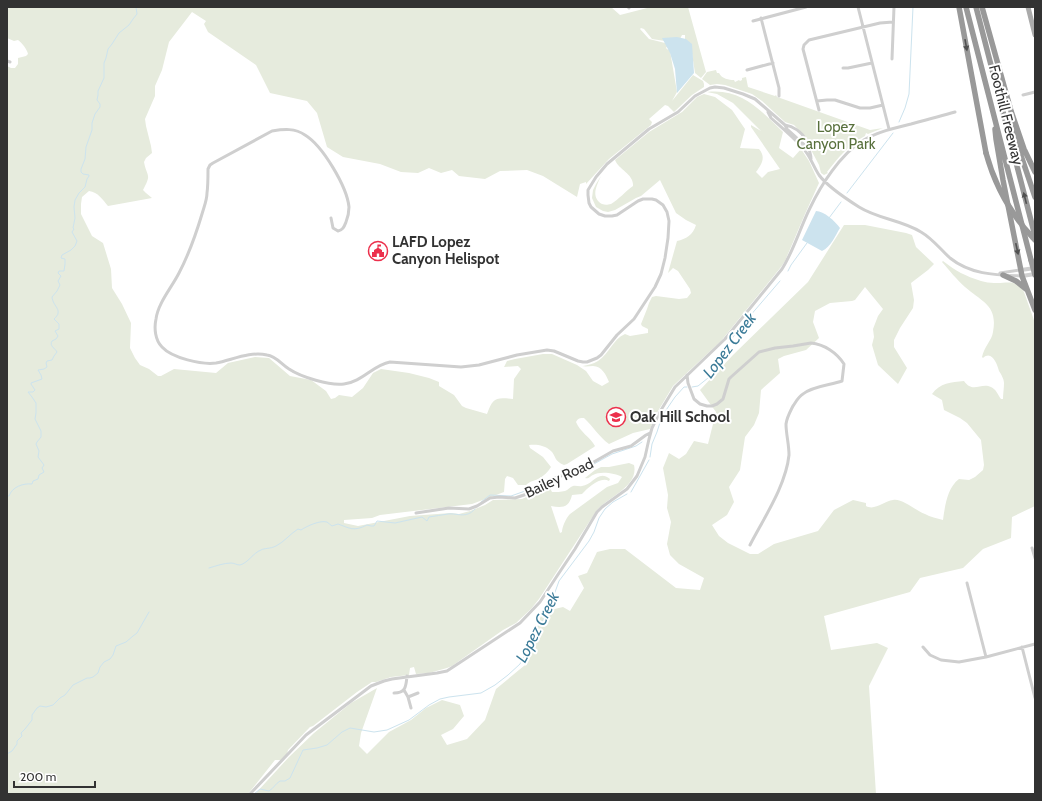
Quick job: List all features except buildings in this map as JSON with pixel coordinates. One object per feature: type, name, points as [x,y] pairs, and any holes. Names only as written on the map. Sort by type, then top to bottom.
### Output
[{"type":"highway","points":[[959,7],[986,153],[994,178],[1006,202],[1018,221],[1035,240]]},
{"type":"highway","name":"Foothill Freeway","points":[[966,7],[1035,275]]},
{"type":"highway","name":"Foothill Freeway","points":[[976,7],[1035,236]]},
{"type":"highway","points":[[982,7],[1011,111],[1024,148],[1035,172]]},
{"type":"highway","points":[[990,61],[1035,197]]},
{"type":"highway","points":[[996,123],[996,139],[1022,273],[1026,289],[1035,310]]},
{"type":"highway","points":[[1003,275],[1016,281],[1026,289]]},
{"type":"main road","points":[[1028,7],[1035,35]]},
{"type":"street","points":[[753,20],[806,7]]},
{"type":"street","points":[[858,7],[889,129]]},
{"type":"street","points":[[892,59],[894,7]]},
{"type":"street","points":[[761,18],[779,88],[779,96]]},
{"type":"street","points":[[819,110],[803,49],[804,45],[809,40],[880,23],[893,22]]},
{"type":"street","points":[[843,68],[872,63]]},
{"type":"street","points":[[747,70],[773,64]]},
{"type":"street","points":[[331,218],[333,228],[338,231],[342,230],[348,216],[349,209],[347,199],[334,168],[315,142],[305,134],[293,130],[281,129],[272,131],[210,165],[208,169],[207,194],[194,239],[179,273],[158,311],[155,330],[158,341],[162,347],[171,353],[205,364],[216,363],[254,354],[266,354],[276,358],[289,369],[302,376],[337,384],[352,382],[382,364],[390,362],[461,367],[479,365],[517,355],[547,350],[560,353],[578,361],[583,362],[593,360],[601,355],[617,335],[634,319],[655,286],[661,274],[665,258],[669,221],[668,212],[665,208],[660,202],[652,199],[642,199],[612,216],[599,214],[591,207],[589,203],[588,190],[596,177],[607,164],[641,135],[654,125],[678,112],[695,96],[715,87],[724,88],[748,96],[759,102],[771,118],[802,147],[825,182],[851,202],[876,215],[909,226],[925,234],[932,239],[949,257],[963,266],[977,272],[1003,275],[1022,273],[1035,268]]},
{"type":"street","points":[[1023,95],[1035,92]]},
{"type":"street","points":[[817,101],[835,100],[860,108],[870,108],[883,105]]},
{"type":"street","points":[[768,112],[773,114],[808,148]]},
{"type":"street","points":[[250,794],[306,735],[361,692],[384,680],[447,671],[520,623],[543,598],[597,512],[624,491],[632,482],[641,468],[650,433],[670,393],[679,382],[725,339],[782,269],[810,208],[825,182],[840,161],[853,147],[868,138],[889,129],[956,112]]},
{"type":"street","points":[[785,125],[793,127],[807,141],[811,159]]},
{"type":"street","points":[[994,274],[1022,273],[1035,275]]},
{"type":"street","points":[[687,375],[688,383],[694,399],[700,404],[712,406],[723,399],[731,377],[759,352],[775,348],[811,343],[826,347],[842,361],[844,367],[842,381],[804,392],[799,397],[789,415],[786,424],[789,454],[786,469],[767,514],[750,545]]},
{"type":"street","name":"Bailey Road","points":[[416,513],[449,508],[469,509],[490,498],[514,498],[527,494],[543,488],[554,478],[585,467],[613,451],[633,445],[650,433]]},
{"type":"street","points":[[1032,548],[1035,558]]},
{"type":"street","points":[[967,583],[986,656]]},
{"type":"street","points":[[923,647],[930,655],[941,660],[959,662],[1035,644]]},
{"type":"street","points":[[1022,647],[1035,698]]},
{"type":"street","points":[[394,692],[399,693],[404,690],[407,676]]},
{"type":"street","points":[[404,690],[411,708]]},
{"type":"street","points":[[408,697],[418,693]]},
{"type":"green space","points":[[7,7],[611,7],[620,15],[651,7],[688,7],[706,72],[701,78],[695,73],[691,47],[685,41],[685,35],[682,35],[678,43],[652,39],[644,29],[640,29],[649,39],[669,44],[666,48],[670,51],[677,92],[672,101],[693,75],[703,81],[704,87],[692,95],[674,112],[665,105],[649,119],[652,122],[651,125],[609,159],[586,184],[586,182],[580,184],[577,197],[543,176],[527,170],[500,171],[485,179],[459,176],[452,170],[441,173],[429,168],[418,173],[401,172],[380,164],[343,157],[327,147],[317,113],[307,101],[270,93],[256,65],[208,32],[204,24],[206,21],[192,12],[169,42],[162,70],[155,86],[155,96],[145,119],[152,153],[144,162],[148,178],[143,190],[152,198],[108,206],[98,195],[89,191],[82,197],[81,204],[81,214],[92,236],[103,243],[111,269],[112,288],[131,323],[130,348],[140,365],[149,369],[158,376],[161,376],[174,369],[216,373],[228,363],[255,357],[269,358],[290,376],[311,380],[326,391],[331,399],[339,395],[352,397],[363,388],[373,373],[381,369],[409,373],[439,382],[439,386],[454,395],[462,406],[487,414],[491,405],[496,400],[502,398],[513,399],[514,379],[521,369],[518,366],[504,367],[507,361],[543,354],[552,354],[577,365],[586,371],[593,381],[602,386],[609,382],[601,369],[596,366],[582,366],[598,361],[605,355],[617,339],[625,334],[630,336],[648,333],[648,329],[641,324],[652,297],[656,296],[679,299],[687,298],[691,293],[678,271],[673,268],[668,273],[677,241],[689,236],[696,225],[676,213],[660,180],[641,196],[615,210],[608,212],[596,207],[592,198],[593,190],[601,176],[596,187],[595,194],[598,201],[602,204],[611,204],[633,186],[633,182],[629,175],[615,160],[649,132],[682,112],[697,97],[704,94],[715,97],[732,110],[745,129],[740,148],[759,149],[763,158],[756,172],[762,178],[768,172],[780,169],[751,125],[761,131],[733,103],[717,94],[707,92],[730,93],[750,102],[783,132],[779,148],[793,158],[801,149],[809,161],[819,183],[781,267],[721,341],[673,386],[658,411],[650,429],[633,433],[609,444],[584,418],[579,418],[576,422],[578,426],[595,446],[564,465],[558,462],[553,453],[546,447],[529,445],[530,448],[543,457],[551,467],[542,477],[526,485],[518,485],[513,478],[507,476],[505,479],[504,492],[472,504],[380,515],[372,518],[344,520],[344,523],[358,526],[410,516],[451,513],[459,514],[485,505],[493,500],[522,499],[549,486],[552,492],[562,492],[573,486],[586,485],[602,476],[606,476],[610,479],[609,481],[598,481],[582,494],[572,495],[567,505],[562,507],[551,506],[560,533],[562,532],[564,523],[570,514],[607,487],[618,483],[622,477],[603,473],[585,478],[601,467],[629,463],[634,465],[632,479],[628,485],[597,510],[539,599],[516,623],[503,630],[452,666],[429,673],[416,674],[414,667],[410,668],[409,675],[391,677],[372,682],[310,727],[288,750],[287,754],[281,760],[275,760],[248,794],[7,794],[7,66],[15,68],[18,64],[18,58],[28,54],[27,50],[18,40],[14,41],[7,38]]},
{"type":"green space","name":"Lopez Canyon Park","points":[[716,70],[717,73],[726,79],[734,80],[735,82],[746,77],[748,87],[775,96],[776,95],[777,97],[870,130],[883,128],[868,134],[866,133],[865,136],[853,143],[835,162],[827,172],[828,173],[824,175],[821,173],[819,165],[809,146],[808,140],[794,125],[785,122],[752,94],[725,85],[710,85],[702,79],[707,72]]},
{"type":"green space","points":[[844,225],[865,225],[912,235],[916,247],[934,264],[911,283],[914,300],[913,308],[894,340],[894,347],[907,368],[898,384],[878,365],[872,345],[874,337],[873,329],[878,316],[883,309],[865,287],[855,300],[830,303],[815,311],[813,322],[819,338],[806,350],[778,359],[780,373],[761,390],[759,413],[754,425],[745,437],[740,470],[729,487],[734,502],[727,515],[712,525],[719,536],[728,543],[750,554],[758,554],[774,544],[818,531],[834,510],[853,500],[866,503],[866,506],[873,507],[897,500],[927,515],[943,520],[947,498],[952,487],[959,479],[969,480],[975,477],[983,470],[984,465],[981,440],[967,423],[944,410],[942,400],[932,394],[942,385],[964,381],[971,387],[991,387],[996,391],[1001,399],[1003,399],[1004,383],[994,359],[989,356],[982,357],[993,332],[994,323],[991,310],[983,301],[962,284],[942,262],[943,261],[965,275],[981,281],[992,283],[1014,283],[1018,285],[1024,292],[1035,323],[1035,506],[1012,517],[1011,538],[983,549],[963,568],[920,578],[910,592],[824,616],[831,650],[877,643],[888,648],[869,686],[876,794],[255,794],[289,757],[314,733],[351,703],[377,688],[361,733],[359,746],[367,754],[389,732],[411,720],[426,708],[442,700],[460,705],[464,716],[453,729],[441,735],[447,745],[467,739],[485,720],[496,689],[525,665],[542,612],[563,607],[570,611],[584,588],[578,576],[587,573],[597,552],[610,549],[625,549],[676,588],[700,590],[704,578],[679,564],[670,555],[667,544],[671,522],[667,508],[668,495],[663,468],[669,453],[679,459],[686,454],[694,441],[708,444],[716,412],[700,390],[733,355],[808,282]]},
{"type":"water","points":[[677,37],[686,39],[692,44],[694,73],[677,93],[675,69],[670,53],[662,38]]},
{"type":"water","points":[[816,211],[819,211],[829,217],[840,228],[830,244],[822,251],[802,240]]},
{"type":"waterway","points":[[7,496],[9,496],[10,493],[18,486],[32,484],[33,481],[38,479],[39,475],[44,472],[42,468],[44,465],[38,457],[39,451],[36,444],[41,437],[41,431],[35,419],[36,403],[28,392],[33,392],[35,390],[31,383],[42,379],[38,370],[47,367],[47,361],[52,360],[57,352],[51,344],[52,341],[58,336],[55,331],[59,329],[59,324],[54,319],[57,316],[58,311],[52,297],[60,285],[58,281],[61,276],[58,273],[59,271],[64,271],[65,259],[61,258],[62,255],[71,250],[77,241],[72,232],[74,229],[75,200],[85,187],[89,176],[83,174],[81,169],[92,130],[92,123],[95,114],[100,107],[97,100],[98,91],[104,78],[104,63],[108,49],[119,33],[129,25],[137,14],[136,7]]},
{"type":"waterway","name":"Lopez Creek","points":[[899,122],[909,94],[913,7]]},
{"type":"waterway","name":"Lopez Creek","points":[[847,193],[893,133]]},
{"type":"waterway","name":"Lopez Creek","points":[[829,218],[841,202]]},
{"type":"waterway","name":"Lopez Creek","points":[[788,271],[807,243]]},
{"type":"waterway","name":"Lopez Creek","points":[[692,387],[698,386],[708,378],[737,331],[780,281]]},
{"type":"waterway","name":"Lopez Creek","points":[[650,457],[652,444],[662,416],[675,397],[684,387],[687,387]]},
{"type":"waterway","points":[[572,474],[583,470],[612,454],[636,446],[642,442]]},
{"type":"waterway","name":"Lopez Creek","points":[[631,492],[649,460]]},
{"type":"waterway","points":[[481,502],[490,495],[511,496],[542,485],[549,479],[555,477]]},
{"type":"waterway","name":"Lopez Creek","points":[[254,794],[260,789],[269,791],[280,781],[285,781],[290,778],[303,750],[327,745],[342,732],[350,728],[374,732],[387,730],[409,720],[429,705],[440,699],[481,693],[508,675],[520,664],[526,653],[532,634],[543,620],[551,604],[559,581],[589,541],[599,518],[605,509],[613,502],[627,494]]},
{"type":"waterway","points":[[209,568],[228,563],[243,564],[258,551],[274,547],[298,529],[301,530],[317,523],[327,522],[332,526],[338,524],[355,529],[367,525],[374,526],[377,521],[395,523],[422,517],[427,521],[429,517],[448,514],[465,515],[475,509]]},
{"type":"waterway","points":[[7,754],[12,751],[17,744],[17,741],[22,736],[21,733],[32,720],[32,715],[37,708],[40,706],[46,707],[53,705],[65,695],[73,685],[87,678],[93,677],[98,673],[104,662],[110,659],[113,655],[116,646],[126,642],[137,633],[149,612]]},
{"type":"place","name":"LAFD Lopez Canyon Helispot","points":[[378,251]]},
{"type":"place","name":"Oak Hill School","points":[[616,417]]}]
